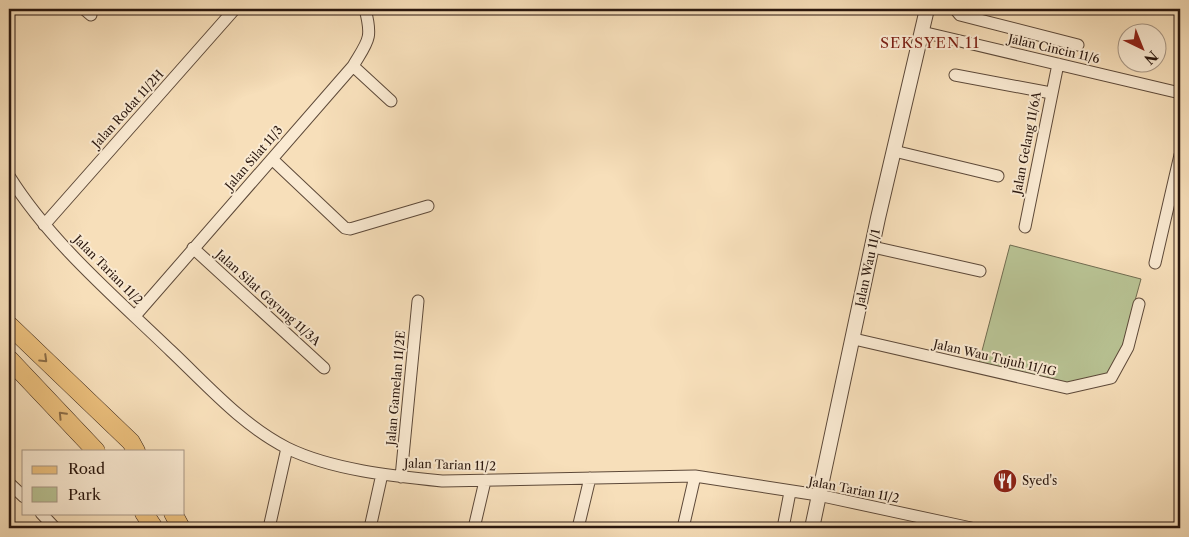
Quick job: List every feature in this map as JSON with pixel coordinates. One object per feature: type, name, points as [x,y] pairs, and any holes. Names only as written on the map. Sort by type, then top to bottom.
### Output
[{"type":"main road","points":[[9,325],[131,442],[135,450]]},
{"type":"main road","points":[[9,359],[95,450]]},
{"type":"main road","points":[[145,514],[154,528]]},
{"type":"main road","points":[[174,514],[181,528]]},
{"type":"street","name":"Jalan Silat 11/3","points":[[135,316],[353,66],[369,39],[371,30],[365,9]]},
{"type":"street","name":"Jalan Wau 11/1","points":[[812,528],[927,9]]},
{"type":"street","points":[[955,10],[960,15],[1078,45]]},
{"type":"street","name":"Jalan Rodat 11/2H","points":[[44,225],[233,11]]},
{"type":"street","name":"Jalan Cincin 11/6","points":[[922,32],[1180,93]]},
{"type":"street","name":"Jalan Gelang 11/6A","points":[[1025,227],[1058,64]]},
{"type":"street","points":[[353,66],[391,101]]},
{"type":"street","points":[[955,75],[1051,93]]},
{"type":"street","points":[[894,151],[998,176]]},
{"type":"street","points":[[1155,263],[1180,155]]},
{"type":"street","points":[[272,159],[345,228],[350,229],[428,206]]},
{"type":"street","name":"Jalan Tarian 11/2","points":[[9,176],[44,225],[135,316],[241,417],[287,448],[317,460],[401,477],[485,481],[695,476],[818,495],[971,528]]},
{"type":"street","points":[[873,247],[980,270]]},
{"type":"street","name":"Jalan Silat Gayung 11/3A","points":[[194,248],[324,368]]},
{"type":"street","name":"Jalan Gamelan 11/2E","points":[[401,477],[418,301]]},
{"type":"street","name":"Jalan Wau Tujuh 11/1G","points":[[854,339],[1067,388],[1111,378],[1128,347],[1139,304]]},
{"type":"street","points":[[269,528],[287,448]]},
{"type":"street","points":[[370,528],[382,474]]},
{"type":"street","points":[[683,528],[695,476]]},
{"type":"street","points":[[578,528],[590,478]]},
{"type":"street","points":[[474,528],[485,481]]},
{"type":"street","points":[[9,484],[22,495]]},
{"type":"street","points":[[783,528],[790,492]]},
{"type":"street","points":[[42,514],[55,528]]},
{"type":"green space","points":[[1010,245],[1141,279],[1121,351],[1109,374],[1066,385],[978,366]]},
{"type":"place","name":"Syed's","points":[[1005,481]]},
{"type":"district","name":"SEKSYEN 11","points":[[930,43]]}]
